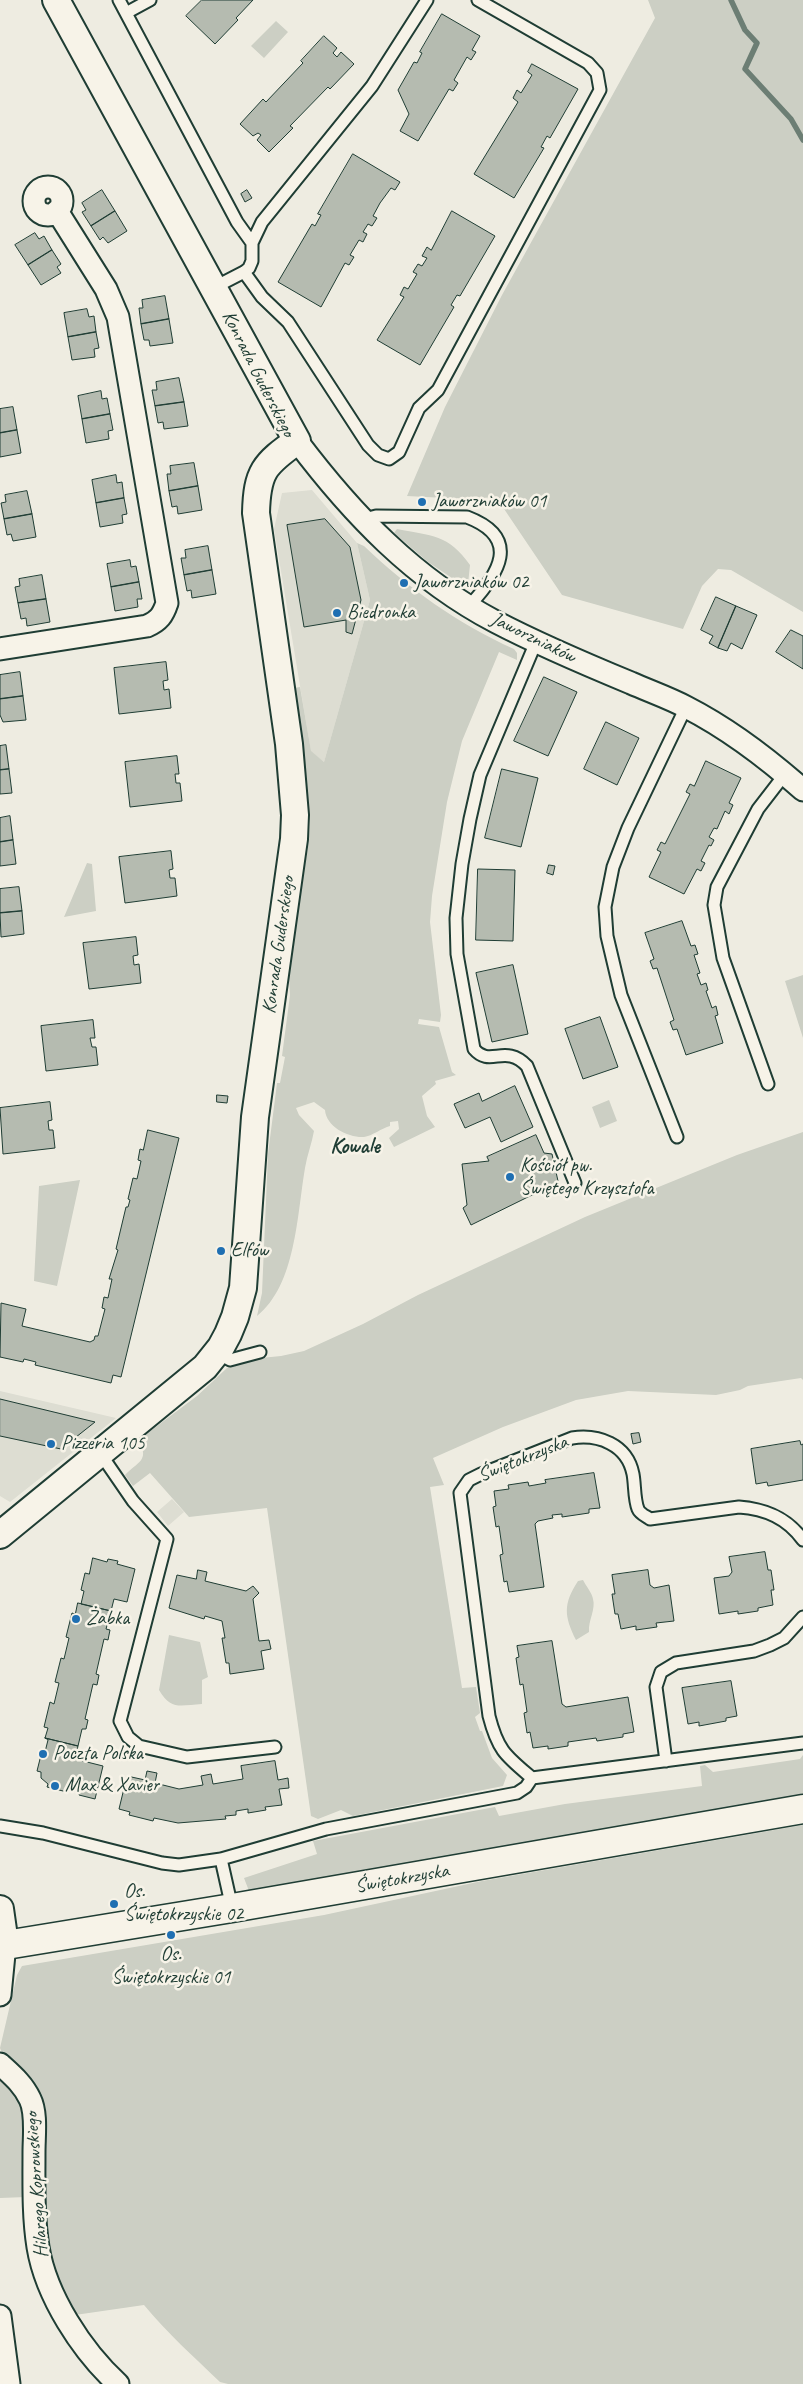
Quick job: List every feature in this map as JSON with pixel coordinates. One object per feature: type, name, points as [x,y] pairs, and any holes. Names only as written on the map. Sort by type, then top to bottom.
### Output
[{"type":"main road","name":"Świętokrzyska","points":[[3,1945],[232,1908],[803,1809]]},
{"type":"street","name":"Konrada Guderskiego","points":[[0,1535],[100,1452],[161,1405],[205,1367],[216,1353],[236,1317],[243,1288],[255,1117],[290,867],[295,815],[289,744],[256,514],[256,496],[258,484],[267,465],[278,454],[297,441],[56,0]]},
{"type":"street","points":[[0,649],[147,626],[156,622],[164,613],[167,603],[118,317],[106,290],[57,211]]},
{"type":"street","name":"Jaworzniaków","points":[[297,441],[331,486],[361,520],[403,559],[434,584],[536,642],[686,706],[749,745],[803,790]]},
{"type":"street","points":[[0,1909],[3,1945],[0,1995]]},
{"type":"street","name":"Hilarego Koprowskiego","points":[[0,2064],[17,2079],[31,2100],[34,2125],[34,2200],[38,2246],[44,2272],[72,2329],[84,2347],[118,2384]]},
{"type":"street","points":[[0,2316],[9,2384]]},
{"type":"lane","points":[[119,0],[237,222],[252,243]]},
{"type":"lane","points":[[126,13],[150,0]]},
{"type":"lane","points":[[244,272],[252,261],[252,243],[262,222],[372,86],[427,0]]},
{"type":"lane","name":"Konrada Guderskiego","points":[[213,288],[244,272],[262,297],[288,322],[368,445],[378,455],[389,459],[399,452],[419,408],[438,390],[600,90],[600,82],[592,66],[478,0]]},
{"type":"lane","points":[[361,520],[376,516],[467,517],[480,522],[493,531],[500,544],[501,561],[493,578],[470,606]]},
{"type":"lane","points":[[536,642],[480,775],[462,864],[456,918],[457,954],[474,1049],[478,1054],[489,1058],[505,1054],[516,1057],[527,1066],[575,1183]]},
{"type":"lane","points":[[677,1137],[621,995],[607,936],[605,906],[613,867],[628,828],[686,706]]},
{"type":"lane","points":[[768,1084],[723,958],[714,905],[717,887],[758,809],[785,774]]},
{"type":"lane","points":[[216,1353],[230,1360],[260,1352]]},
{"type":"lane","name":"Świętokrzyska","points":[[532,1778],[503,1753],[495,1740],[489,1716],[459,1500],[463,1487],[469,1480],[572,1438],[585,1436],[597,1438],[617,1448],[625,1456],[632,1471],[638,1509],[642,1515],[650,1519],[739,1507],[752,1508],[782,1519],[794,1528],[803,1540]]},
{"type":"lane","points":[[100,1452],[133,1500],[167,1539],[120,1721],[123,1731],[139,1746],[187,1757],[275,1746]]},
{"type":"lane","points":[[666,1761],[656,1687],[661,1672],[676,1663],[762,1648],[784,1638],[803,1617]]},
{"type":"lane","points":[[0,1826],[43,1833],[162,1863],[179,1864],[221,1859],[326,1830],[517,1793],[526,1787],[532,1778],[803,1743]]},
{"type":"lane","points":[[221,1859],[232,1908]]},
{"type":"shaded area","points":[[648,0],[803,0],[803,612],[731,570],[718,569],[702,586],[683,629],[562,595],[496,497],[465,499],[407,496],[445,407],[502,295],[655,18]]},
{"type":"shaded area","points":[[276,21],[288,32],[264,58],[251,46]]},
{"type":"shaded area","points":[[312,490],[357,543],[370,600],[324,762],[311,752],[274,529],[282,493]]},
{"type":"shaded area","points":[[397,529],[430,535],[454,547],[470,565],[468,584],[464,586],[428,562],[394,533]]},
{"type":"shaded area","points":[[357,543],[364,546],[434,604],[473,628],[514,649],[517,653],[517,660],[499,652],[462,741],[447,802],[432,896],[430,922],[441,1015],[440,1022],[419,1019],[418,1024],[439,1027],[452,1072],[456,1075],[435,1081],[436,1084],[422,1096],[427,1116],[435,1127],[394,1147],[389,1138],[399,1129],[398,1121],[390,1122],[390,1126],[370,1135],[358,1137],[339,1130],[329,1122],[325,1110],[314,1102],[296,1108],[299,1115],[314,1131],[305,1168],[297,1227],[293,1248],[280,1286],[270,1303],[257,1316],[262,1293],[268,1154],[277,1083],[280,1083],[285,1057],[282,1056],[290,995],[288,962],[308,848],[310,821],[294,688],[300,687],[311,751],[324,762],[370,600]]},
{"type":"shaded area","points":[[87,863],[92,864],[96,911],[64,917]]},
{"type":"shaded area","points":[[803,975],[803,1038],[785,981]]},
{"type":"shaded area","points":[[609,1100],[617,1121],[600,1128],[592,1107]]},
{"type":"shaded area","points":[[803,1132],[803,1380],[801,1378],[748,1386],[740,1390],[716,1395],[628,1391],[576,1400],[503,1427],[433,1458],[444,1485],[430,1487],[462,1688],[476,1687],[480,1713],[475,1717],[492,1758],[507,1775],[503,1786],[353,1816],[341,1810],[318,1819],[311,1816],[267,1508],[189,1517],[150,1473],[133,1486],[125,1475],[143,1457],[139,1441],[141,1438],[197,1396],[227,1368],[261,1358],[304,1351],[585,1217],[737,1155]]},
{"type":"shaded area","points":[[80,1180],[57,1286],[34,1281],[39,1186]]},
{"type":"shaded area","points":[[0,1391],[116,1418],[10,1502],[0,1496]]},
{"type":"shaded area","points":[[172,1499],[184,1512],[168,1526],[157,1512]]},
{"type":"shaded area","points":[[583,1580],[590,1592],[594,1607],[589,1632],[576,1640],[569,1624],[567,1610],[573,1589],[578,1581]]},
{"type":"shaded area","points":[[169,1635],[200,1642],[208,1677],[202,1680],[202,1704],[182,1706],[172,1704],[163,1697],[159,1690]]},
{"type":"shaded area","points":[[803,1755],[803,1798],[304,1885],[249,1891],[244,1878],[317,1854],[313,1841],[495,1807],[499,1816],[565,1804],[702,1786],[700,1766],[705,1765],[713,1772],[800,1759]]},
{"type":"shaded area","points":[[803,1825],[803,2384],[228,2384],[220,2382],[171,2335],[144,2305],[75,2315],[56,2276],[49,2250],[44,2216],[42,2151],[0,2048],[17,1975],[22,1966],[324,1915],[482,1881]]},
{"type":"shaded area","points":[[0,2079],[20,2097],[25,2112],[26,2197],[0,2198]]},
{"type":"building","points":[[202,0],[253,0],[236,18],[238,20],[215,44],[186,16]]},
{"type":"building","points":[[442,14],[480,36],[472,50],[476,52],[471,60],[467,57],[454,80],[458,83],[453,91],[449,89],[418,141],[400,131],[409,114],[398,90],[414,62],[417,63],[422,53],[420,52]]},
{"type":"building","points":[[324,36],[337,48],[333,53],[337,57],[341,52],[354,64],[330,89],[328,87],[290,126],[293,128],[269,152],[257,140],[261,135],[258,133],[253,136],[240,124],[263,99],[266,102],[303,63],[301,61]]},
{"type":"building","points":[[532,64],[578,89],[550,138],[547,136],[541,147],[544,148],[514,198],[474,174],[518,102],[513,98],[517,90],[521,93],[532,75],[528,72]]},
{"type":"building","points":[[353,154],[400,182],[395,190],[391,188],[380,203],[373,216],[377,218],[372,226],[368,224],[363,232],[367,234],[363,242],[359,240],[350,255],[354,257],[349,265],[345,263],[321,307],[278,282],[312,224],[315,226],[321,215],[318,214]]},
{"type":"building","points":[[102,190],[115,211],[91,226],[82,212],[86,210],[82,203]]},
{"type":"building","points":[[247,190],[252,198],[245,202],[241,194]]},
{"type":"building","points":[[115,211],[127,231],[108,243],[103,237],[100,240],[91,226]]},
{"type":"building","points":[[452,211],[495,236],[460,296],[457,295],[451,305],[454,307],[420,365],[377,340],[404,297],[400,295],[404,287],[408,289],[417,274],[413,272],[418,264],[422,266],[427,258],[422,256],[427,247],[431,250]]},
{"type":"building","points":[[35,233],[39,239],[44,236],[52,250],[28,265],[15,245]]},
{"type":"building","points":[[52,250],[61,264],[57,267],[61,273],[41,285],[28,265]]},
{"type":"building","points":[[165,296],[169,319],[141,324],[139,308],[143,308],[142,300]]},
{"type":"building","points":[[87,309],[89,317],[94,316],[96,332],[68,337],[64,313]]},
{"type":"building","points":[[169,319],[173,343],[150,346],[149,340],[144,340],[141,324]]},
{"type":"building","points":[[96,332],[99,348],[94,349],[95,357],[72,360],[68,337]]},
{"type":"building","points":[[179,378],[184,402],[155,406],[152,390],[157,390],[156,382]]},
{"type":"building","points":[[101,391],[102,399],[107,398],[110,414],[82,419],[78,396]]},
{"type":"building","points":[[184,402],[188,426],[164,429],[163,422],[158,423],[155,406]]},
{"type":"building","points":[[13,407],[17,430],[0,433],[0,409]]},
{"type":"building","points":[[110,414],[113,430],[108,431],[109,439],[86,443],[82,419]]},
{"type":"building","points":[[17,430],[21,453],[0,457],[0,433]]},
{"type":"building","points":[[194,463],[198,486],[169,491],[167,474],[171,474],[170,466]]},
{"type":"building","points":[[116,475],[117,483],[122,482],[124,498],[96,503],[92,480]]},
{"type":"building","points":[[198,486],[202,510],[178,514],[177,506],[172,507],[169,491]]},
{"type":"building","points":[[27,491],[32,514],[4,519],[1,503],[6,502],[5,495]]},
{"type":"building","points":[[124,498],[127,514],[122,515],[123,523],[100,527],[96,503]]},
{"type":"building","points":[[32,514],[36,537],[13,541],[11,534],[7,535],[4,519]]},
{"type":"building","points":[[325,519],[350,547],[361,600],[352,634],[346,632],[346,620],[304,627],[287,525]]},
{"type":"building","points":[[208,546],[212,570],[184,575],[181,558],[186,558],[185,550]]},
{"type":"building","points":[[130,560],[131,567],[136,566],[139,582],[111,587],[107,564]]},
{"type":"building","points":[[212,570],[216,594],[192,598],[191,590],[187,591],[184,575]]},
{"type":"building","points":[[42,575],[46,599],[18,603],[15,587],[20,586],[19,579]]},
{"type":"building","points":[[139,582],[142,599],[137,599],[138,607],[115,611],[111,587]]},
{"type":"building","points":[[716,597],[736,606],[718,648],[709,643],[713,636],[701,630]]},
{"type":"building","points":[[46,599],[50,622],[27,626],[26,618],[21,619],[18,603]]},
{"type":"building","points":[[736,606],[757,615],[742,649],[731,643],[727,651],[718,648]]},
{"type":"building","points":[[791,630],[803,636],[803,669],[776,652]]},
{"type":"building","points":[[166,662],[168,680],[163,681],[164,690],[169,689],[171,708],[119,714],[114,668]]},
{"type":"building","points":[[20,672],[23,696],[0,699],[0,675]]},
{"type":"building","points":[[544,677],[577,692],[548,756],[514,741]]},
{"type":"building","points":[[23,696],[26,720],[3,722],[0,715],[0,699]]},
{"type":"building","points":[[606,722],[639,738],[617,785],[584,769]]},
{"type":"building","points":[[6,745],[9,769],[0,770],[0,746]]},
{"type":"building","points":[[177,756],[179,774],[175,774],[176,783],[180,783],[182,801],[130,807],[125,762]]},
{"type":"building","points":[[706,761],[741,778],[729,803],[733,805],[729,814],[725,811],[717,829],[714,828],[709,837],[714,840],[711,846],[709,845],[701,861],[705,863],[701,871],[697,869],[684,894],[649,877],[661,852],[657,850],[661,842],[665,844],[690,794],[686,792],[690,784],[694,786]]},
{"type":"building","points":[[9,769],[12,793],[0,794],[0,770]]},
{"type":"building","points":[[502,769],[538,778],[521,847],[485,838]]},
{"type":"building","points":[[10,816],[13,840],[0,842],[0,818]]},
{"type":"building","points":[[13,840],[16,864],[0,866],[0,842]]},
{"type":"building","points":[[171,851],[173,869],[169,870],[170,878],[175,878],[177,896],[125,903],[119,857]]},
{"type":"building","points":[[549,865],[555,866],[553,875],[547,873]]},
{"type":"building","points":[[478,869],[515,870],[513,941],[476,940]]},
{"type":"building","points":[[19,887],[22,911],[0,913],[0,889]]},
{"type":"building","points":[[22,911],[24,934],[1,937],[0,913]]},
{"type":"building","points":[[682,921],[691,946],[695,945],[698,954],[694,955],[700,973],[697,974],[701,985],[706,983],[708,990],[706,991],[712,1008],[716,1006],[718,1015],[715,1016],[723,1043],[686,1055],[677,1029],[673,1030],[670,1022],[674,1020],[657,968],[653,969],[650,961],[654,959],[645,933]]},
{"type":"building","points":[[136,937],[138,955],[133,956],[134,965],[139,964],[141,983],[89,989],[83,943]]},
{"type":"building","points":[[513,965],[528,1034],[492,1042],[476,973]]},
{"type":"building","points":[[600,1017],[618,1067],[583,1079],[565,1029]]},
{"type":"building","points":[[93,1020],[95,1038],[90,1038],[92,1047],[96,1047],[98,1065],[46,1071],[41,1026]]},
{"type":"building","points":[[515,1086],[533,1127],[501,1142],[490,1117],[465,1128],[454,1104],[479,1093],[482,1101]]},
{"type":"building","points":[[217,1095],[228,1096],[227,1103],[217,1102]]},
{"type":"building","points":[[50,1102],[52,1120],[48,1121],[49,1130],[53,1130],[55,1148],[3,1154],[0,1108]]},
{"type":"building","points":[[148,1130],[179,1138],[121,1377],[113,1375],[111,1383],[35,1365],[36,1362],[24,1359],[23,1362],[0,1357],[1,1303],[26,1309],[22,1326],[90,1342],[94,1340],[95,1336],[98,1336],[105,1309],[102,1308],[104,1297],[108,1298],[112,1279],[109,1279],[118,1250],[116,1249],[126,1207],[128,1207],[130,1200],[128,1199],[133,1178],[137,1179],[141,1161],[138,1160],[140,1149],[143,1150]]},
{"type":"building","name":"Kościół pw. Świętego Krzysztofa","points":[[536,1135],[544,1153],[552,1154],[560,1190],[532,1195],[471,1225],[463,1208],[467,1205],[462,1164],[489,1161],[487,1157]]},
{"type":"building","points":[[0,1399],[95,1422],[61,1449],[0,1436]]},
{"type":"building","points":[[639,1433],[641,1442],[633,1444],[631,1434]]},
{"type":"building","points":[[800,1441],[801,1445],[803,1444],[803,1480],[768,1486],[767,1482],[756,1484],[751,1449]]},
{"type":"building","points":[[594,1473],[600,1508],[589,1509],[589,1513],[562,1517],[562,1514],[552,1515],[553,1518],[538,1521],[535,1524],[544,1587],[509,1592],[507,1581],[504,1582],[500,1555],[503,1554],[499,1526],[496,1527],[493,1507],[496,1506],[494,1491],[509,1489],[508,1485],[528,1482],[529,1486],[546,1483],[545,1480]]},
{"type":"building","points":[[765,1552],[768,1570],[771,1570],[774,1590],[771,1590],[773,1605],[758,1608],[758,1611],[738,1614],[738,1611],[719,1614],[714,1578],[729,1576],[732,1572],[729,1557]]},
{"type":"building","points":[[93,1558],[107,1562],[108,1559],[118,1561],[117,1564],[135,1569],[127,1602],[114,1599],[111,1611],[81,1604],[84,1591],[81,1590],[85,1573],[89,1574]]},
{"type":"building","points":[[198,1570],[207,1572],[205,1581],[246,1591],[253,1586],[259,1593],[253,1599],[259,1641],[269,1640],[271,1649],[261,1651],[264,1669],[230,1674],[229,1663],[226,1663],[222,1638],[225,1638],[222,1621],[205,1616],[204,1619],[169,1608],[177,1575],[196,1579]]},
{"type":"building","points":[[648,1570],[650,1585],[654,1588],[669,1585],[674,1621],[656,1623],[657,1627],[636,1630],[636,1626],[621,1629],[618,1614],[615,1614],[612,1594],[615,1594],[612,1575]]},
{"type":"building","points":[[78,1603],[111,1611],[106,1629],[110,1630],[108,1640],[104,1639],[96,1674],[99,1675],[97,1685],[93,1684],[85,1719],[88,1720],[86,1729],[82,1729],[78,1746],[45,1738],[48,1728],[44,1727],[50,1702],[54,1704],[59,1683],[55,1682],[61,1658],[64,1659],[69,1638],[66,1637],[72,1613],[75,1614]]},
{"type":"building","points":[[552,1641],[562,1704],[566,1707],[628,1697],[634,1732],[623,1734],[623,1737],[597,1741],[596,1738],[568,1742],[568,1746],[548,1749],[548,1746],[533,1748],[530,1732],[527,1733],[524,1713],[527,1712],[523,1684],[520,1685],[516,1658],[519,1657],[517,1646]]},
{"type":"building","points":[[731,1681],[737,1716],[726,1718],[726,1721],[699,1726],[699,1722],[688,1724],[682,1688]]},
{"type":"building","points":[[45,1738],[78,1746],[75,1759],[103,1766],[95,1799],[79,1795],[79,1792],[67,1789],[67,1792],[47,1787],[48,1784],[41,1778],[41,1772],[37,1771],[42,1751],[45,1752],[48,1740]]},
{"type":"building","points":[[275,1761],[278,1780],[288,1778],[289,1788],[279,1789],[282,1805],[265,1807],[266,1810],[248,1813],[248,1809],[236,1811],[236,1815],[225,1816],[226,1819],[178,1823],[154,1818],[153,1821],[129,1815],[130,1812],[119,1809],[127,1776],[145,1780],[147,1771],[157,1773],[155,1783],[179,1789],[203,1785],[201,1776],[211,1774],[213,1784],[243,1779],[241,1766]]},
{"type":"waterway","points":[[731,0],[745,30],[757,43],[745,69],[791,119],[803,140]]},
{"type":"place","name":"Jaworzniaków 01","points":[[422,502]]},
{"type":"place","name":"Jaworzniaków 02","points":[[404,583]]},
{"type":"place","name":"Biedronka","points":[[337,613]]},
{"type":"place","name":"Kościół pw. Świętego Krzysztofa","points":[[510,1177]]},
{"type":"place","name":"Elfów","points":[[221,1251]]},
{"type":"place","name":"Pizzeria 105","points":[[51,1444]]},
{"type":"place","name":"Żabka","points":[[76,1619]]},
{"type":"place","name":"Poczta Polska","points":[[43,1754]]},
{"type":"place","name":"Max & Xavier","points":[[55,1786]]},
{"type":"place","name":"Os. Świętokrzyskie 02","points":[[114,1904]]},
{"type":"place","name":"Os. Świętokrzyskie 01","points":[[171,1935]]},
{"type":"district","name":"Kowale","points":[[355,1147]]}]
